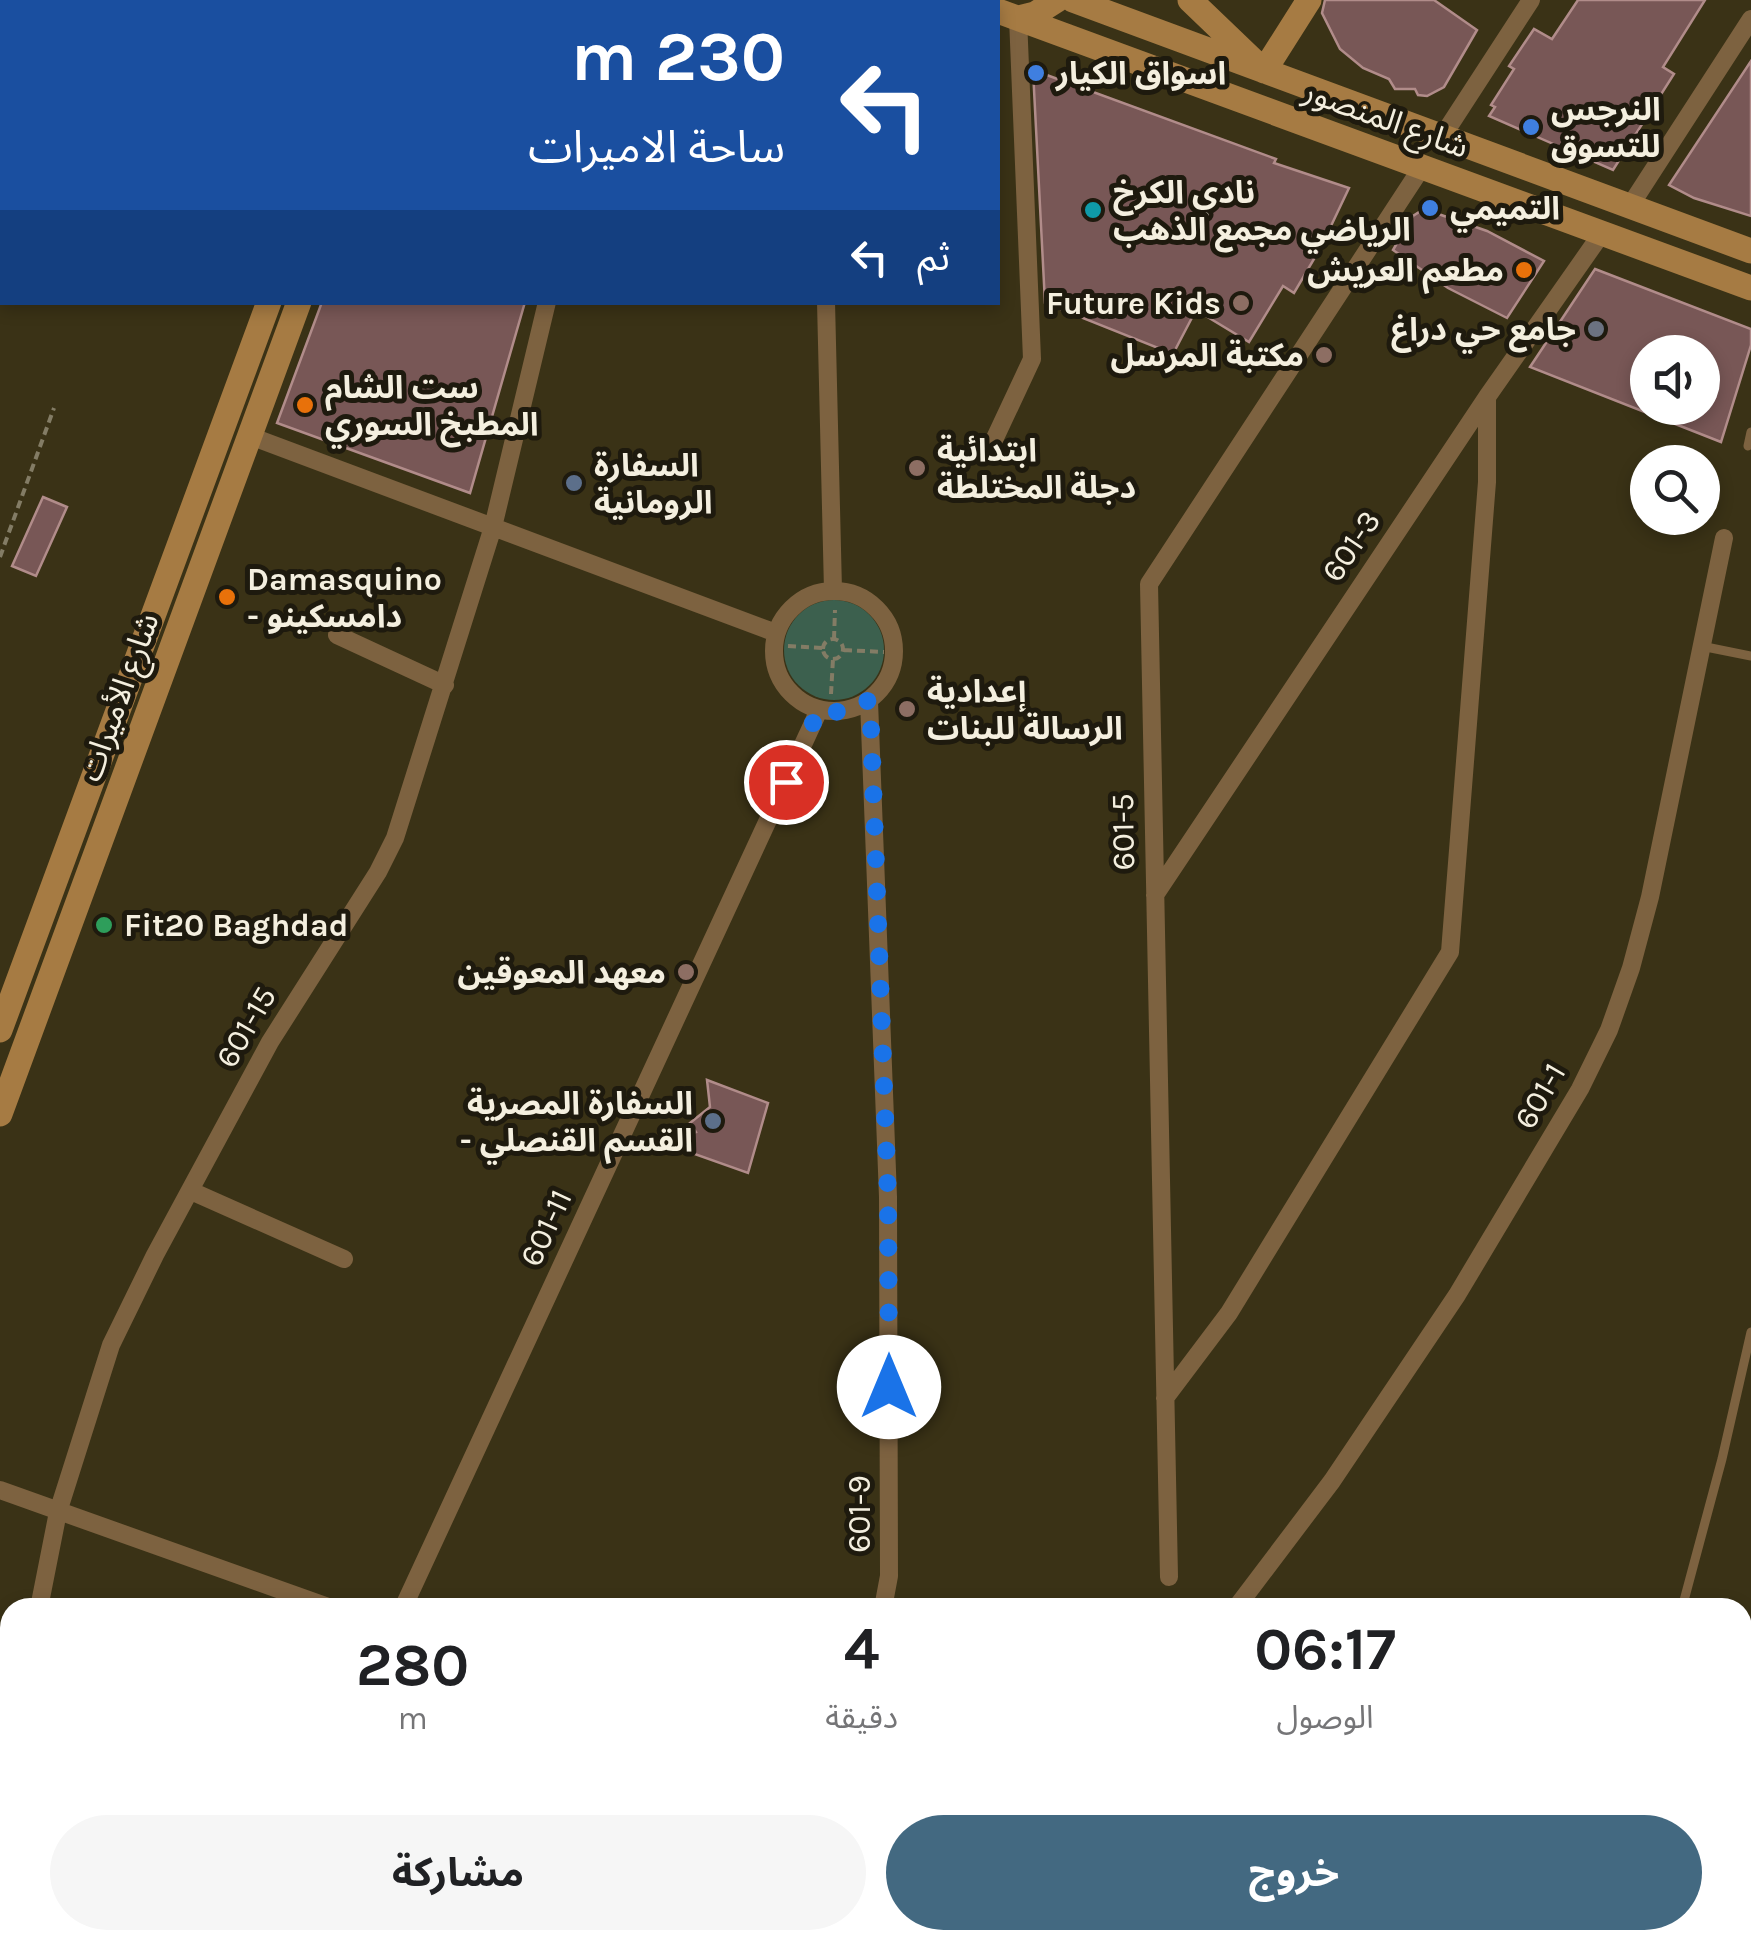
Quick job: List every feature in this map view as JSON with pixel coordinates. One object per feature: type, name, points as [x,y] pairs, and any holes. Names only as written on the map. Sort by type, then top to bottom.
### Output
[{"type":"main road","points":[[1008,15],[1035,14],[1061,0],[1096,47]]},
{"type":"main road","name":"شارع المنصور","points":[[1074,0],[1751,251]]},
{"type":"main road","points":[[1190,0],[1264,71],[1310,0]]},
{"type":"main road","name":"شارع المنصور","points":[[1008,15],[1751,288]]},
{"type":"main road","name":"شارع الأميرات","points":[[0,1030],[268,305]]},
{"type":"main road","name":"شارع الأميرات","points":[[0,1114],[298,305]]},
{"type":"street","points":[[1442,137],[1531,0]]},
{"type":"street","points":[[995,438],[1032,360],[1008,15]]},
{"type":"street","points":[[1630,206],[1751,20]]},
{"type":"street","name":"601-5","points":[[1170,1577],[1149,584],[1422,167]]},
{"type":"street","name":"601-3","points":[[1154,895],[1487,397],[1602,234]]},
{"type":"street","name":"601-15","points":[[41,1598],[58,1512],[111,1345],[270,1042],[378,872],[394,838],[493,527],[546,305]]},
{"type":"street","points":[[826,305],[834,595]]},
{"type":"street","points":[[1165,1398],[1229,1314],[1450,952],[1487,482],[1487,397]]},
{"type":"street","points":[[250,436],[780,640]]},
{"type":"street","name":"601-1","points":[[1244,1598],[1332,1481],[1457,1295],[1580,1089],[1610,1030],[1650,896],[1724,538]]},
{"type":"street","points":[[852,592],[869,601],[883,614],[896,651],[883,687],[870,700],[836,712],[825,705],[804,703],[781,680],[775,665],[784,616],[798,602],[814,594],[834,595],[852,592]]},
{"type":"street","points":[[337,635],[445,685]]},
{"type":"street","name":"601-9","points":[[870,700],[888,1197],[889,1576],[885,1598]]},
{"type":"street","name":"601-11","points":[[408,1598],[825,705]]},
{"type":"street","points":[[191,1191],[344,1258]]},
{"type":"street","points":[[0,1490],[303,1598]]},
{"type":"lane","points":[[1748,446],[1751,432]]},
{"type":"lane","points":[[1701,646],[1751,656]]},
{"type":"lane","points":[[1685,1598],[1751,1332]]},
{"type":"path","points":[[0,557],[54,408]]},
{"type":"path","points":[[834,595],[834,639]]},
{"type":"path","points":[[833,659],[823,648],[834,639]]},
{"type":"path","points":[[833,659],[843,650],[834,639]]},
{"type":"path","points":[[780,640],[823,648]]},
{"type":"path","points":[[843,650],[884,652]]},
{"type":"path","points":[[825,705],[833,659]]},
{"type":"green space","points":[[834,600],[853,604],[869,615],[880,631],[884,650],[880,669],[869,685],[853,696],[834,700],[815,696],[799,685],[788,669],[784,650],[788,631],[799,615],[815,604]]},
{"type":"building","points":[[1325,0],[1434,0],[1477,30],[1444,87],[1427,96],[1418,95],[1415,89],[1395,89],[1389,79],[1363,68],[1340,49],[1322,13]]},
{"type":"building","points":[[1578,0],[1705,0],[1663,67],[1674,74],[1613,170],[1489,116],[1495,107],[1491,105],[1514,69],[1509,66],[1534,29],[1552,39]]},
{"type":"building","points":[[1751,61],[1751,216],[1694,198],[1669,185]]},
{"type":"building","name":"نادي الكرخ الرياضي مجمع الذهب","points":[[1033,70],[1349,188],[1294,293],[1283,286],[1249,342],[1196,310],[1173,354],[1045,303]]},
{"type":"building","points":[[1424,209],[1487,231],[1544,261],[1507,318],[1448,288],[1393,250],[1413,216]]},
{"type":"building","points":[[1595,269],[1751,329],[1751,345],[1721,442],[1678,425],[1720,425],[1720,335],[1630,335],[1630,406],[1530,367]]},
{"type":"building","points":[[321,305],[524,305],[470,493],[277,423]]},
{"type":"building","points":[[43,497],[67,507],[36,576],[12,566]]},
{"type":"building","points":[[707,1080],[768,1103],[748,1173],[672,1146],[696,1132],[690,1123],[710,1107]]},
{"type":"place","name":"اسواق الكيار","points":[[1036,73]]},
{"type":"place","name":"النرجس للتسوق","points":[[1531,127]]},
{"type":"place","name":"التميمي","points":[[1430,208]]},
{"type":"place","name":"نادي الكرخ الرياضي مجمع الذهب","points":[[1093,210]]},
{"type":"place","name":"مطعم العريش","points":[[1524,270]]},
{"type":"place","name":"Future Kids","points":[[1241,303]]},
{"type":"place","name":"جامع حي دراغ","points":[[1596,329]]},
{"type":"place","name":"مكتبة المرسل","points":[[1324,355]]},
{"type":"place","name":"ست الشام المطبخ السوري","points":[[305,405]]},
{"type":"place","name":"ابتدائية دجلة المختلطة","points":[[917,468]]},
{"type":"place","name":"السفارة الرومانية","points":[[574,483]]},
{"type":"place","name":"Damasquino - دامسكينو","points":[[227,597]]},
{"type":"place","name":"إعدادية الرسالة للبنات","points":[[907,709]]},
{"type":"place","name":"Fit20 Baghdad","points":[[104,925]]},
{"type":"place","name":"معهد المعوقين","points":[[686,972]]},
{"type":"place","name":"السفارة المصرية - القسم القنصلي","points":[[713,1121]]},
{"type":"route","points":[[786,782],[819,710],[836,712],[870,700],[888,1197],[889,1387]]}]
